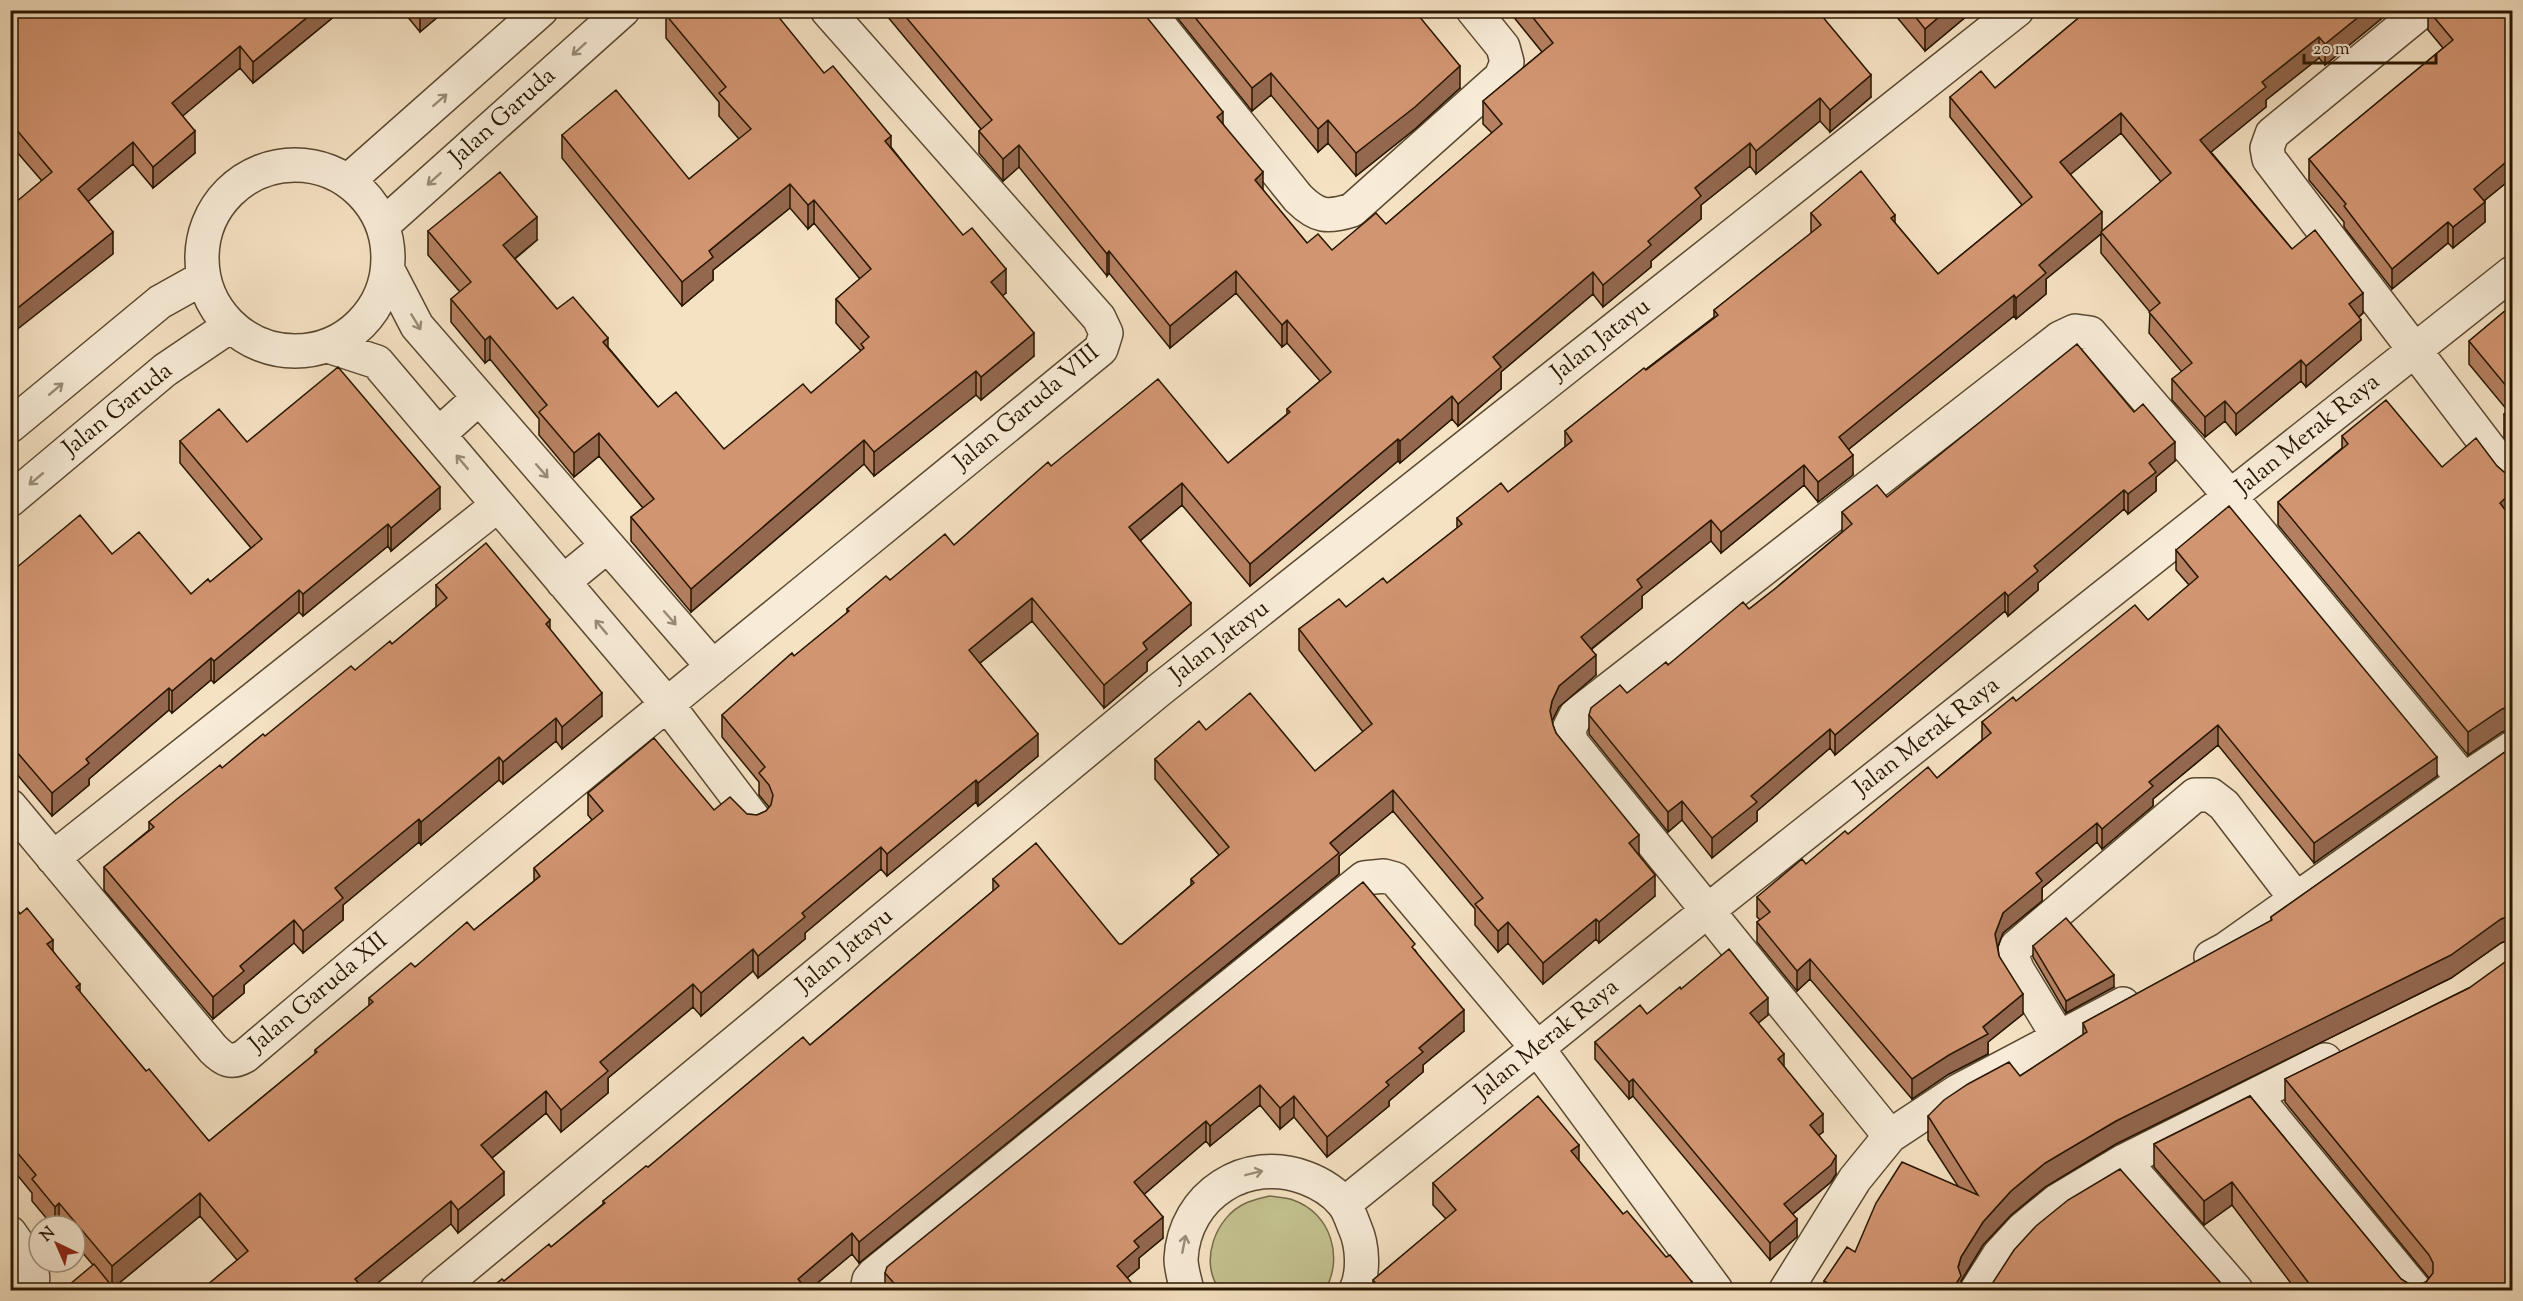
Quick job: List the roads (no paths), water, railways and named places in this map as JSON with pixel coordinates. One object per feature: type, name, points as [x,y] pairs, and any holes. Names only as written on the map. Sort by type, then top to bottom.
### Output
[{"type":"street","points":[[349,180],[541,10]]},
{"type":"street","name":"Jalan Garuda","points":[[384,224],[623,10]]},
{"type":"street","name":"Jalan Garuda VIII","points":[[666,703],[1101,349],[1106,340],[1106,333],[1099,318],[827,10]]},
{"type":"street","points":[[1147,10],[1298,198],[1308,208],[1325,216],[1352,210],[1501,77],[1507,62],[1503,47],[1473,10]]},
{"type":"street","name":"Jalan Jatayu","points":[[437,1290],[1158,691],[2018,10]]},
{"type":"street","points":[[2423,10],[2271,134],[2267,148],[2269,159],[2512,478]]},
{"type":"street","points":[[288,164],[320,167],[349,180],[369,199],[384,224],[389,247],[388,270],[369,316],[328,346],[294,352],[260,345],[230,326],[209,296],[203,278],[202,246],[212,215],[231,190],[257,173],[288,164]]},
{"type":"street","points":[[388,270],[417,326],[713,667]]},
{"type":"street","name":"Jalan Merak Raya","points":[[1344,1204],[1706,912],[2512,273]]},
{"type":"street","points":[[10,426],[160,302],[203,278]]},
{"type":"street","name":"Jalan Garuda","points":[[10,500],[165,370],[230,326]]},
{"type":"street","points":[[1890,1136],[1706,912],[1571,742],[1569,729],[1576,715],[2060,338],[2075,331],[2090,333],[2463,780]]},
{"type":"street","points":[[328,346],[377,362],[666,703],[754,819]]},
{"type":"street","points":[[439,434],[479,398]]},
{"type":"street","points":[[52,858],[498,505]]},
{"type":"street","points":[[563,582],[607,546]]},
{"type":"street","name":"Jalan Garuda XII","points":[[10,806],[213,1049],[223,1059],[234,1061],[245,1056],[666,703]]},
{"type":"street","points":[[2186,971],[2226,949],[2463,780],[2512,748]]},
{"type":"street","points":[[2059,1038],[2017,969],[2013,958],[2016,947],[2195,795],[2211,795],[2224,805],[2296,899]]},
{"type":"street","points":[[867,1290],[869,1280],[874,1274],[1364,878],[1384,876],[1395,879],[1538,1048],[1716,1290]]},
{"type":"street","points":[[1786,1290],[1855,1179],[1890,1136],[1958,1091],[2146,992]]},
{"type":"street","points":[[1977,1290],[1999,1255],[2023,1228],[2057,1201],[2124,1161],[2356,1045]]},
{"type":"street","points":[[2255,1096],[2415,1290]]},
{"type":"street","points":[[2124,1161],[2236,1290]]},
{"type":"street","points":[[1186,1290],[1181,1260],[1187,1228],[1204,1201],[1228,1181],[1259,1170],[1290,1172],[1320,1183],[1344,1204],[1361,1240],[1360,1280],[1356,1290]]},
{"type":"street","points":[[10,1233],[29,1262],[34,1280],[31,1290]]}]
